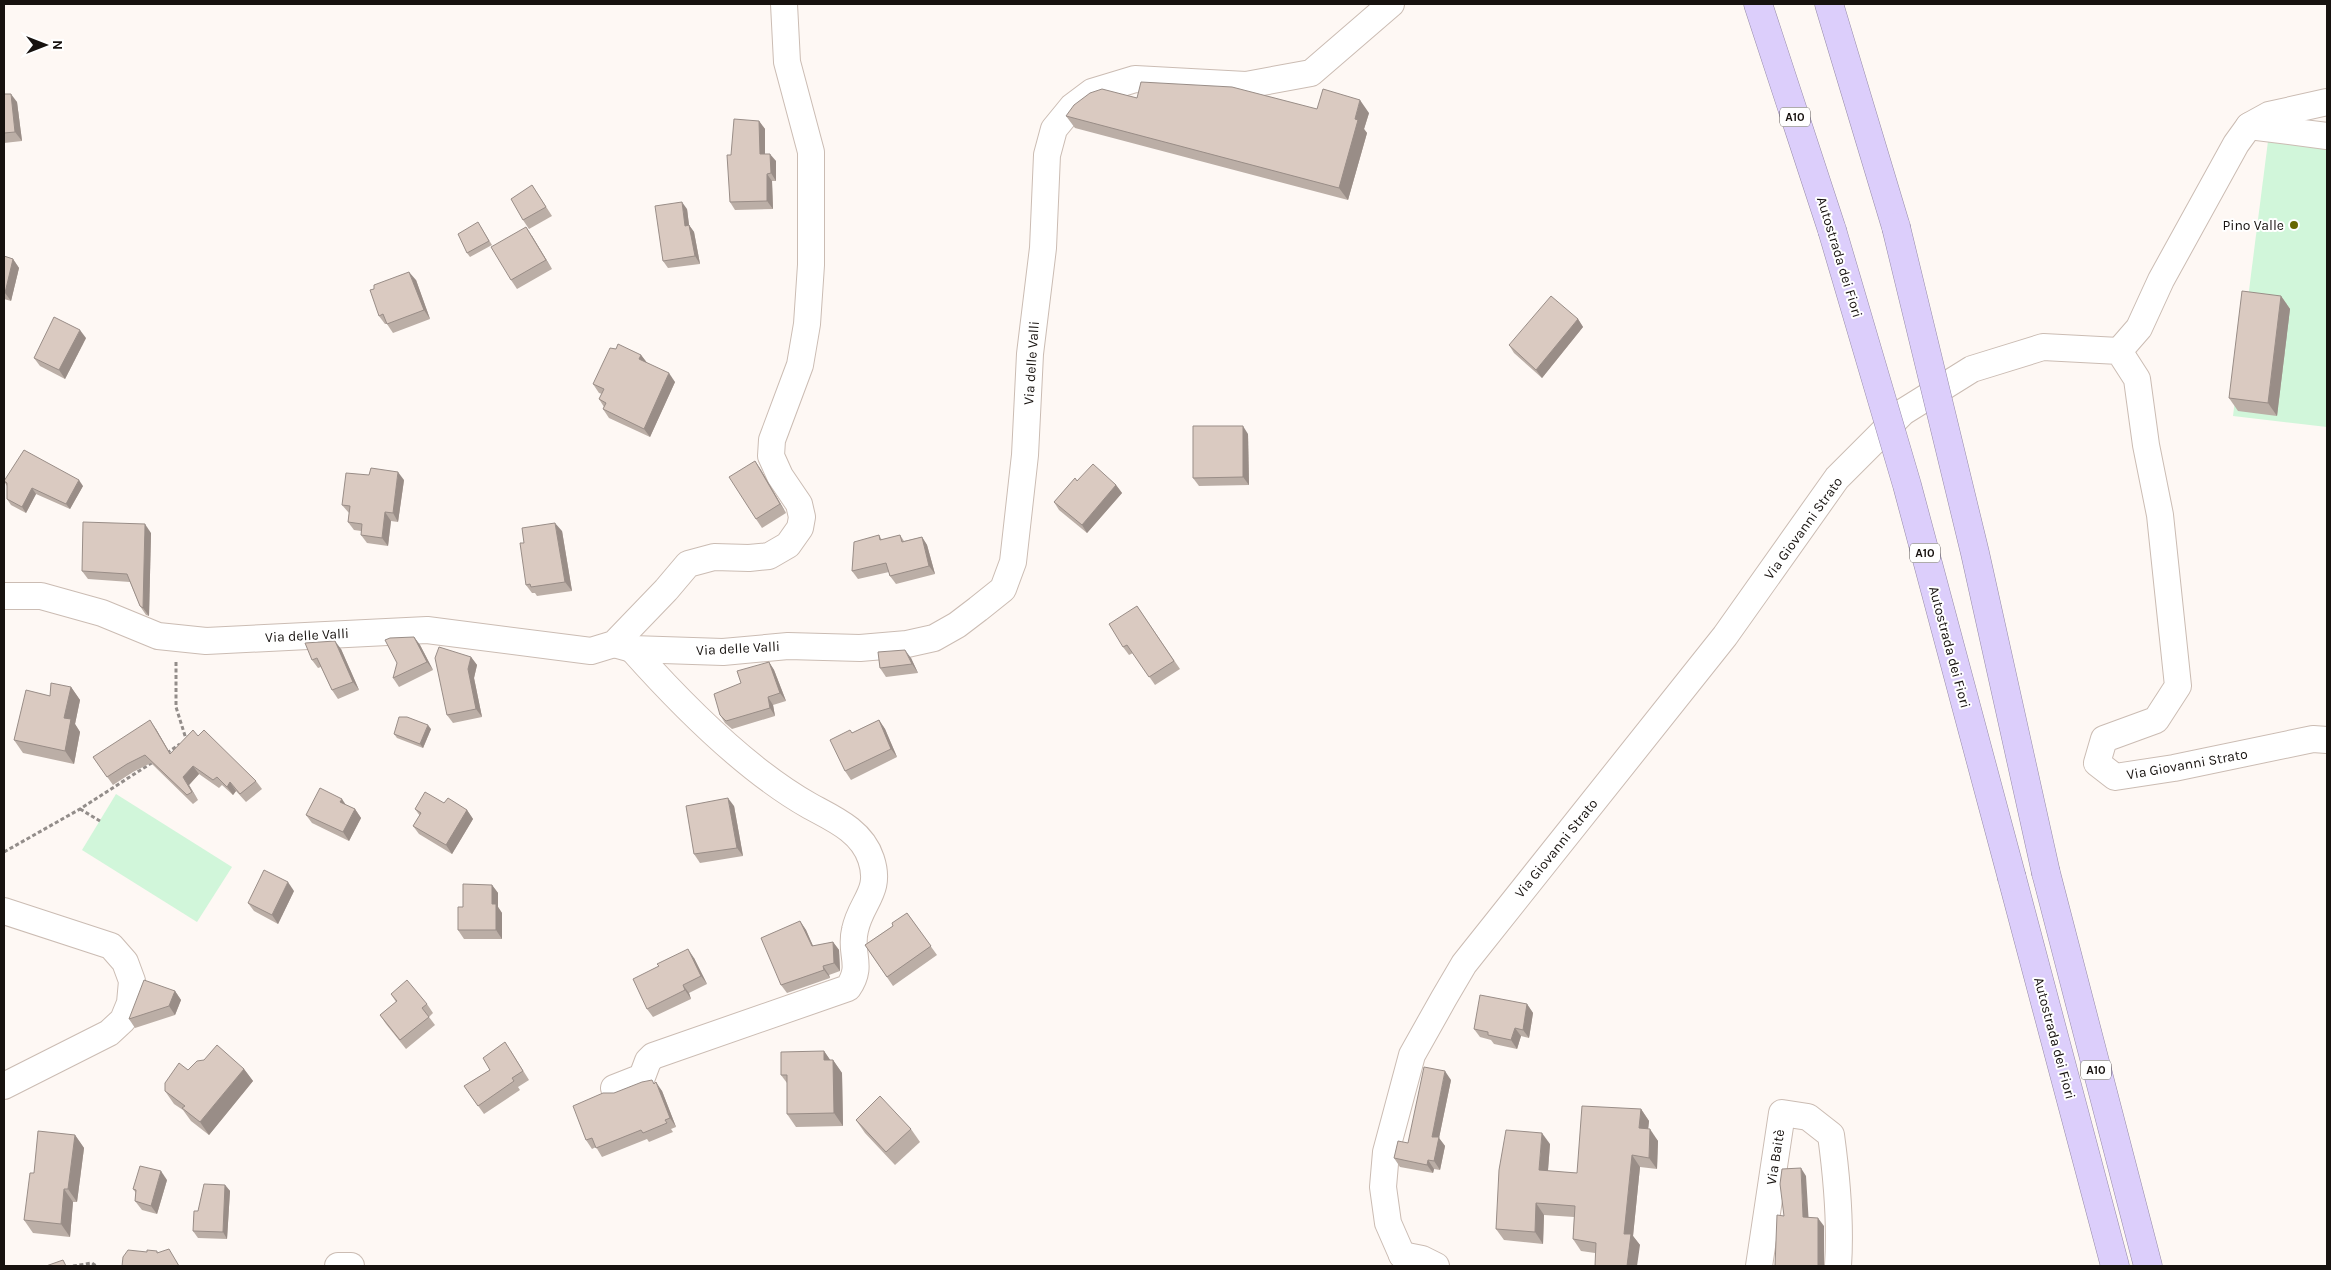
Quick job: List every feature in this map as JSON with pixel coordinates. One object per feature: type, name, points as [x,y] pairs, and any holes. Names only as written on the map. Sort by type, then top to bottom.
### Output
[{"type":"highway","name":"Autostrada dei Fiori","points":[[1758,4],[1832,230],[1904,476],[2115,1266]]},
{"type":"highway","name":"A10","points":[[1828,4],[1896,227],[1975,553],[2046,873],[2148,1266]]},
{"type":"street","points":[[614,1088],[642,1077],[648,1061],[653,1056],[848,988],[857,970],[853,952],[854,930],[874,887],[875,874],[871,857],[858,839],[839,820],[778,787],[745,760],[623,647],[688,564],[714,557],[749,558],[769,556],[788,545],[800,528],[802,517],[799,504],[780,476],[771,456],[772,440],[800,365],[807,324],[811,265],[811,152],[787,62],[784,4]]},
{"type":"street","name":"Via delle Valli","points":[[4,596],[41,596],[102,613],[158,636],[206,641],[428,630],[591,651],[623,647],[723,652],[788,646],[860,648],[907,644],[934,638],[957,626],[1003,589],[1013,562],[1025,455],[1030,354],[1043,248],[1047,155],[1054,129],[1072,107],[1092,92],[1135,80],[1246,86],[1311,73],[1391,4]]},
{"type":"street","points":[[2119,351],[2140,328],[2166,271],[2236,144],[2249,126],[2269,115],[2327,102]]},
{"type":"street","points":[[2249,126],[2327,136]]},
{"type":"street","name":"Via Giovanni Strato","points":[[1398,1261],[1388,1223],[1383,1187],[1386,1152],[1412,1055],[1464,964],[1725,636],[1837,478],[1903,412],[1972,369],[2043,347],[2119,351],[2137,379],[2146,445],[2160,516],[2178,686],[2156,720],[2104,739],[2097,763],[2115,777],[2174,768],[2313,739],[2327,740]]},
{"type":"street","points":[[4,912],[111,946],[125,962],[132,981],[130,1003],[127,1012],[123,1020],[109,1033],[4,1086]]},
{"type":"street","name":"Via Baitè","points":[[1759,1266],[1782,1113],[1808,1117],[1831,1135],[1837,1182],[1840,1236],[1838,1266]]},
{"type":"street","points":[[1398,1261],[1422,1259],[1436,1266]]},
{"type":"street","points":[[338,1266],[350,1266]]},
{"type":"path","points":[[162,756],[186,741],[187,737],[176,707],[175,673],[179,639]]},
{"type":"path","points":[[4,852],[80,809],[155,761]]},
{"type":"path","points":[[80,809],[100,821]]},
{"type":"path","points":[[74,1266],[92,1263],[96,1266]]},
{"type":"green space","name":"Pino Valle","points":[[2268,141],[2327,148],[2327,427],[2233,416]]},
{"type":"green space","points":[[116,794],[232,867],[197,922],[82,850]]},
{"type":"building","points":[[1141,82],[1232,87],[1317,109],[1323,89],[1360,100],[1355,119],[1358,120],[1339,188],[1066,116],[1074,105],[1090,93],[1102,89],[1137,98]]},
{"type":"building","points":[[4,94],[11,94],[15,132],[4,133]]},
{"type":"building","points":[[734,119],[759,121],[760,154],[770,154],[771,173],[767,174],[767,201],[730,202],[727,155],[731,155]]},
{"type":"building","points":[[532,185],[546,207],[523,220],[511,199]]},
{"type":"building","points":[[682,202],[685,226],[689,225],[695,256],[663,261],[655,206]]},
{"type":"building","points":[[478,222],[489,241],[467,253],[458,234]]},
{"type":"building","points":[[526,227],[546,260],[511,280],[491,247]]},
{"type":"building","points":[[4,256],[13,259],[5,293],[4,292]]},
{"type":"building","points":[[409,272],[424,310],[387,324],[383,314],[379,316],[370,290],[374,289],[374,285]]},
{"type":"building","points":[[2242,291],[2281,296],[2268,403],[2229,398]]},
{"type":"building","points":[[1551,296],[1578,319],[1536,370],[1509,345]]},
{"type":"building","points":[[54,317],[80,330],[59,370],[34,358]]},
{"type":"building","points":[[618,344],[641,355],[639,359],[669,373],[644,429],[603,409],[606,403],[599,399],[604,389],[593,384],[610,348],[616,349]]},
{"type":"building","points":[[1193,426],[1243,426],[1243,477],[1193,478]]},
{"type":"building","points":[[24,450],[79,480],[66,504],[32,488],[22,507],[7,499],[7,483],[4,481]]},
{"type":"building","points":[[755,461],[780,504],[756,519],[729,477]]},
{"type":"building","points":[[1093,464],[1116,485],[1082,525],[1054,502],[1075,478],[1077,481]]},
{"type":"building","points":[[371,468],[398,472],[393,513],[385,512],[382,538],[361,535],[362,524],[348,522],[350,506],[342,505],[346,473],[369,475]]},
{"type":"building","points":[[83,522],[145,524],[143,608],[140,606],[127,574],[82,571]]},
{"type":"building","points":[[555,523],[565,582],[531,587],[530,584],[526,585],[520,543],[524,543],[522,528]]},
{"type":"building","points":[[879,535],[880,540],[900,535],[902,542],[922,537],[929,566],[890,576],[886,563],[852,571],[854,542]]},
{"type":"building","points":[[1137,606],[1174,661],[1149,677],[1127,645],[1123,647],[1109,624]]},
{"type":"building","points":[[414,637],[427,662],[393,678],[397,663],[385,640]]},
{"type":"building","points":[[335,641],[353,682],[332,690],[317,658],[312,660],[305,643]]},
{"type":"building","points":[[439,647],[471,657],[468,669],[476,709],[447,715],[435,658]]},
{"type":"building","points":[[905,650],[912,664],[880,668],[878,652]]},
{"type":"building","points":[[769,662],[780,693],[768,697],[770,708],[726,721],[720,715],[714,694],[741,683],[737,671]]},
{"type":"building","points":[[51,683],[71,687],[64,718],[71,719],[65,751],[14,740],[26,690],[50,696]]},
{"type":"building","points":[[399,717],[407,717],[428,725],[420,744],[394,734]]},
{"type":"building","points":[[150,720],[170,754],[193,730],[198,736],[204,730],[256,781],[240,794],[230,782],[227,787],[217,777],[213,780],[193,766],[183,777],[192,792],[187,795],[145,755],[107,777],[93,757]]},
{"type":"building","points":[[879,720],[891,749],[845,771],[830,740],[850,730],[852,733]]},
{"type":"building","points":[[320,788],[342,799],[340,802],[355,809],[343,832],[306,815]]},
{"type":"building","points":[[425,792],[444,803],[448,798],[467,810],[446,845],[413,826],[421,813],[415,809]]},
{"type":"building","points":[[728,798],[737,848],[694,854],[686,806]]},
{"type":"building","points":[[264,870],[288,882],[272,915],[248,903]]},
{"type":"building","points":[[463,884],[492,885],[492,904],[496,904],[496,930],[458,930],[458,907],[463,907]]},
{"type":"building","points":[[907,913],[931,946],[887,977],[865,945],[893,926],[892,923]]},
{"type":"building","points":[[800,921],[812,946],[833,942],[834,963],[823,966],[824,970],[781,985],[761,938]]},
{"type":"building","points":[[688,949],[701,976],[683,985],[685,990],[647,1009],[633,979],[659,966],[657,964]]},
{"type":"building","points":[[144,980],[175,991],[169,1006],[129,1019]]},
{"type":"building","points":[[407,980],[427,1004],[422,1008],[429,1017],[400,1040],[380,1015],[397,1001],[391,994]]},
{"type":"building","points":[[1480,995],[1527,1004],[1523,1030],[1515,1028],[1511,1040],[1488,1035],[1488,1032],[1474,1029]]},
{"type":"building","points":[[505,1042],[523,1071],[512,1078],[514,1081],[478,1106],[464,1086],[490,1070],[483,1058]]},
{"type":"building","points":[[217,1045],[244,1069],[200,1122],[182,1108],[185,1106],[165,1091],[165,1083],[179,1063],[188,1070],[197,1061],[204,1060]]},
{"type":"building","points":[[824,1051],[824,1060],[833,1060],[834,1113],[787,1114],[787,1075],[781,1075],[781,1052]]},
{"type":"building","points":[[1424,1067],[1445,1071],[1432,1137],[1439,1137],[1434,1161],[1428,1160],[1427,1165],[1394,1158],[1398,1141],[1408,1143]]},
{"type":"building","points":[[652,1080],[654,1084],[656,1082],[670,1118],[665,1120],[667,1123],[643,1133],[641,1130],[596,1148],[592,1138],[586,1140],[573,1106],[603,1093],[614,1093]]},
{"type":"building","points":[[880,1096],[911,1129],[886,1152],[856,1120]]},
{"type":"building","points":[[1582,1106],[1641,1109],[1639,1128],[1650,1129],[1649,1158],[1632,1155],[1624,1234],[1631,1234],[1627,1266],[1595,1266],[1596,1243],[1573,1239],[1575,1206],[1536,1203],[1535,1232],[1496,1229],[1499,1170],[1506,1130],[1542,1133],[1539,1170],[1577,1173]]},
{"type":"building","points":[[38,1131],[75,1135],[68,1189],[64,1189],[61,1224],[24,1220],[30,1173],[34,1173]]},
{"type":"building","points":[[140,1166],[161,1171],[151,1206],[135,1201],[136,1190],[133,1189]]},
{"type":"building","points":[[1801,1168],[1803,1217],[1818,1218],[1818,1266],[1775,1266],[1777,1215],[1784,1216],[1780,1184],[1782,1169]]},
{"type":"building","points":[[204,1184],[225,1185],[223,1232],[193,1231],[194,1211],[198,1211]]},
{"type":"building","points":[[169,1249],[179,1266],[122,1266],[123,1257],[128,1250],[157,1251],[157,1253]]},
{"type":"building","points":[[63,1260],[66,1266],[46,1266]]},
{"type":"place","name":"Pino Valle","points":[[2294,225]]}]
